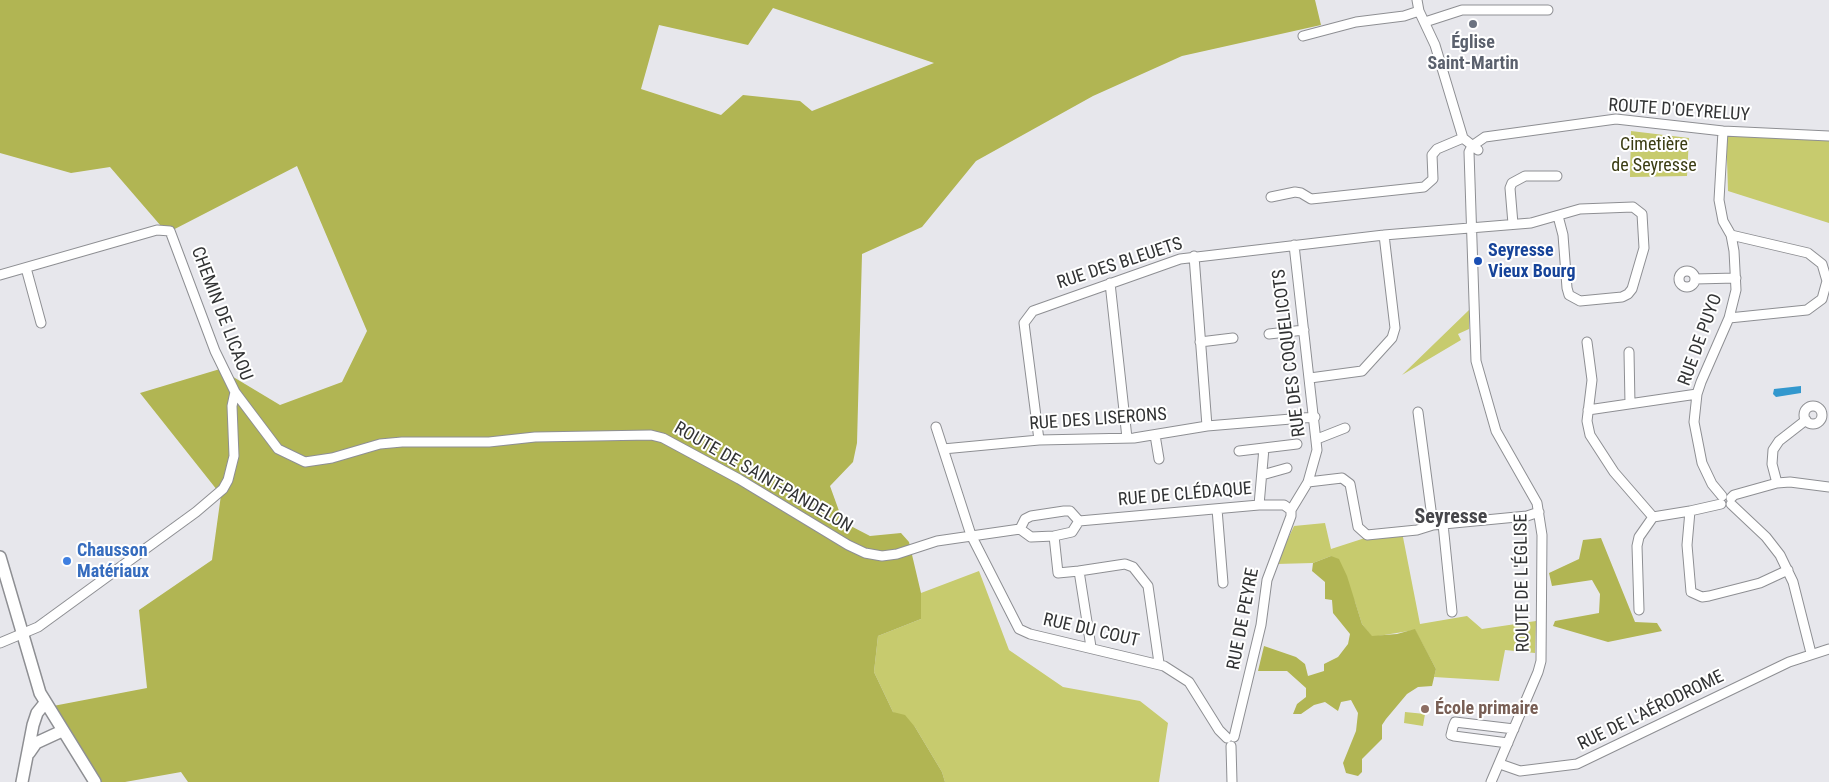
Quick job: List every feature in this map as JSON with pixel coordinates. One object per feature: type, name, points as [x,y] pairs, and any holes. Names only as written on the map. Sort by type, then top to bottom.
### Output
[{"type":"main road","points":[[0,557],[22,634],[45,703],[95,782]]},
{"type":"main road","points":[[22,782],[33,725],[37,713],[45,703]]},
{"type":"main road","points":[[28,754],[36,742],[62,731]]},
{"type":"street","points":[[1416,0],[1419,11],[1435,45],[1463,138],[1475,148]]},
{"type":"street","points":[[1424,22],[1462,10],[1548,10]]},
{"type":"street","points":[[1304,36],[1356,22],[1404,16],[1419,11]]},
{"type":"street","name":"ROUTE D'OEYRELUY","points":[[1475,148],[1485,137],[1616,119],[1723,131],[1829,136]]},
{"type":"street","name":"RUE DE PUYO","points":[[1721,500],[1708,476],[1699,452],[1694,422],[1697,394],[1709,358],[1729,318],[1736,290],[1731,235],[1723,221],[1719,200],[1723,131]]},
{"type":"street","points":[[1271,197],[1295,192],[1311,199],[1424,187],[1433,179],[1432,155],[1437,149],[1463,138]]},
{"type":"street","name":"ROUTE DE L'ÉGLISE","points":[[1475,148],[1467,157],[1472,227],[1474,344],[1479,374],[1496,431],[1540,512],[1543,615],[1541,661],[1491,782]]},
{"type":"street","points":[[1513,224],[1510,188],[1512,182],[1525,176],[1557,176]]},
{"type":"street","points":[[1580,209],[1638,209],[1644,221],[1644,248],[1632,289],[1628,294],[1622,297],[1580,301],[1569,294],[1563,235],[1558,216],[1580,209]]},
{"type":"street","name":"RUE DES BLEUETS","points":[[1039,440],[1025,319],[1033,311],[1180,259],[1194,256],[1384,235],[1513,224],[1558,216]]},
{"type":"street","name":"CHEMIN DE LICAOU","points":[[0,643],[38,627],[196,512],[222,489],[228,480],[234,456],[232,406],[235,392],[215,351],[170,231],[157,230],[26,268]]},
{"type":"street","points":[[1310,378],[1362,371],[1392,338],[1395,328],[1384,235]]},
{"type":"street","points":[[1729,318],[1807,310],[1822,299],[1827,281],[1822,264],[1808,253],[1731,235]]},
{"type":"street","name":"RUE DES COQUELICOTS","points":[[1291,510],[1308,482],[1317,450],[1315,417],[1294,245]]},
{"type":"street","points":[[1194,256],[1207,426]]},
{"type":"street","points":[[0,275],[26,268],[40,323]]},
{"type":"street","points":[[1695,278],[1736,278]]},
{"type":"street","points":[[1110,283],[1127,438]]},
{"type":"street","points":[[1269,334],[1304,330]]},
{"type":"street","points":[[1200,342],[1233,338]]},
{"type":"street","points":[[1588,342],[1592,380],[1587,421],[1590,435],[1597,449],[1653,517]]},
{"type":"street","points":[[1629,352],[1630,404]]},
{"type":"street","name":"ROUTE DE SAINT-PANDELON","points":[[235,392],[278,449],[305,462],[332,458],[380,444],[489,442],[535,437],[651,436],[663,438],[739,479],[848,545],[870,554],[892,556],[937,541],[971,535]]},
{"type":"street","points":[[1588,410],[1697,394]]},
{"type":"street","points":[[1418,412],[1452,612]]},
{"type":"street","name":"RUE DES LISERONS","points":[[943,449],[1039,440],[1127,438],[1207,426],[1315,417]]},
{"type":"street","points":[[1777,483],[1772,464],[1774,450],[1779,441],[1806,420]]},
{"type":"street","name":"RUE DU COUT","points":[[936,427],[971,535],[1019,629],[1030,634],[1159,663],[1189,682],[1219,730],[1231,740]]},
{"type":"street","points":[[1317,439],[1345,428]]},
{"type":"street","points":[[1155,435],[1159,459]]},
{"type":"street","points":[[1238,450],[1297,444]]},
{"type":"street","points":[[1259,505],[1264,448]]},
{"type":"street","points":[[1262,475],[1287,468]]},
{"type":"street","points":[[1308,482],[1342,478],[1350,484],[1358,527],[1367,535],[1417,530],[1438,525],[1527,516],[1540,512]]},
{"type":"street","points":[[1731,501],[1734,495],[1777,483],[1790,482],[1829,487]]},
{"type":"street","points":[[1639,610],[1637,546],[1639,537],[1653,517],[1690,511],[1721,500],[1729,495],[1731,501],[1766,536],[1788,570],[1798,600],[1811,653]]},
{"type":"street","name":"RUE DE CLÉDAQUE","points":[[1020,529],[1025,519],[1030,516],[1064,511],[1070,511],[1079,521],[1259,505],[1284,505],[1291,510]]},
{"type":"street","points":[[1217,508],[1223,583]]},
{"type":"street","name":"RUE DE PEYRE","points":[[1232,782],[1231,740],[1261,625],[1267,580],[1289,523],[1291,510]]},
{"type":"street","points":[[1690,511],[1687,545],[1689,586],[1696,595],[1702,597],[1760,583],[1788,570]]},
{"type":"street","points":[[971,535],[1020,529],[1031,537],[1054,536],[1072,532],[1079,521]]},
{"type":"street","points":[[1054,536],[1058,573],[1125,564],[1134,567],[1148,586],[1159,663]]},
{"type":"street","points":[[1079,571],[1091,647]]},
{"type":"street","name":"RUE DE L'AÉRODROME","points":[[1500,764],[1520,771],[1579,764],[1811,653],[1829,649]]},
{"type":"street","points":[[1508,743],[1454,736],[1451,735],[1452,726],[1455,722],[1514,729]]},
{"type":"green space","points":[[0,0],[1315,0],[1321,25],[1182,56],[1093,96],[976,161],[922,227],[862,254],[857,443],[853,462],[830,486],[843,522],[870,536],[901,533],[909,542],[921,593],[921,619],[878,636],[874,672],[893,712],[905,715],[915,727],[942,772],[945,782],[188,782],[181,772],[125,782],[99,782],[53,706],[147,688],[139,610],[212,560],[221,495],[140,393],[220,369],[280,405],[342,382],[367,331],[297,166],[167,233],[110,167],[71,173],[0,153]],"holes":[[[773,8],[934,63],[812,111],[800,101],[743,95],[721,115],[641,89],[659,25],[748,45]]]},
{"type":"green space","points":[[1726,128],[1829,133],[1829,223],[1728,191]]},
{"type":"green space","name":"Cimetière de Seyresse","points":[[1631,131],[1689,138],[1687,176],[1630,177]]},
{"type":"green space","points":[[1469,310],[1469,329],[1458,334],[1461,340],[1402,375]]},
{"type":"green space","points":[[1325,523],[1331,549],[1365,538],[1402,532],[1420,624],[1467,616],[1482,629],[1536,621],[1535,653],[1505,650],[1499,681],[1434,677],[1436,669],[1415,630],[1372,637],[1362,624],[1355,602],[1331,556],[1313,563],[1276,564],[1294,526]]},
{"type":"green space","points":[[1601,538],[1635,622],[1657,623],[1662,631],[1608,642],[1553,626],[1555,621],[1599,613],[1600,594],[1592,580],[1552,586],[1549,573],[1579,559],[1583,540]]},
{"type":"green space","points":[[1331,556],[1339,559],[1347,576],[1362,624],[1372,636],[1397,634],[1415,629],[1436,669],[1432,686],[1418,687],[1407,694],[1386,719],[1382,725],[1382,739],[1362,759],[1362,772],[1358,776],[1346,773],[1343,763],[1356,731],[1358,713],[1351,700],[1341,702],[1338,711],[1325,702],[1314,705],[1301,714],[1293,714],[1297,704],[1306,697],[1306,688],[1287,671],[1258,671],[1264,646],[1296,657],[1305,664],[1308,676],[1324,671],[1324,664],[1338,657],[1348,644],[1350,634],[1333,613],[1332,600],[1325,599],[1325,582],[1312,571],[1313,563]]},
{"type":"green space","points":[[979,571],[1009,650],[1063,687],[1140,701],[1168,723],[1159,782],[945,782],[942,772],[915,727],[893,712],[874,672],[878,636],[921,619],[921,593]]},
{"type":"green space","points":[[1405,712],[1425,714],[1423,726],[1404,723]]},
{"type":"water","points":[[1801,386],[1801,393],[1776,397],[1773,394],[1774,389]]},
{"type":"place","name":"Église Saint-Martin","points":[[1473,24]]},
{"type":"place","name":"Seyresse Vieux Bourg","points":[[1478,261]]},
{"type":"place","name":"Chausson Matériaux","points":[[67,561]]},
{"type":"place","name":"École primaire","points":[[1425,709]]},
{"type":"district","name":"Seyresse","points":[[1451,518]]}]
